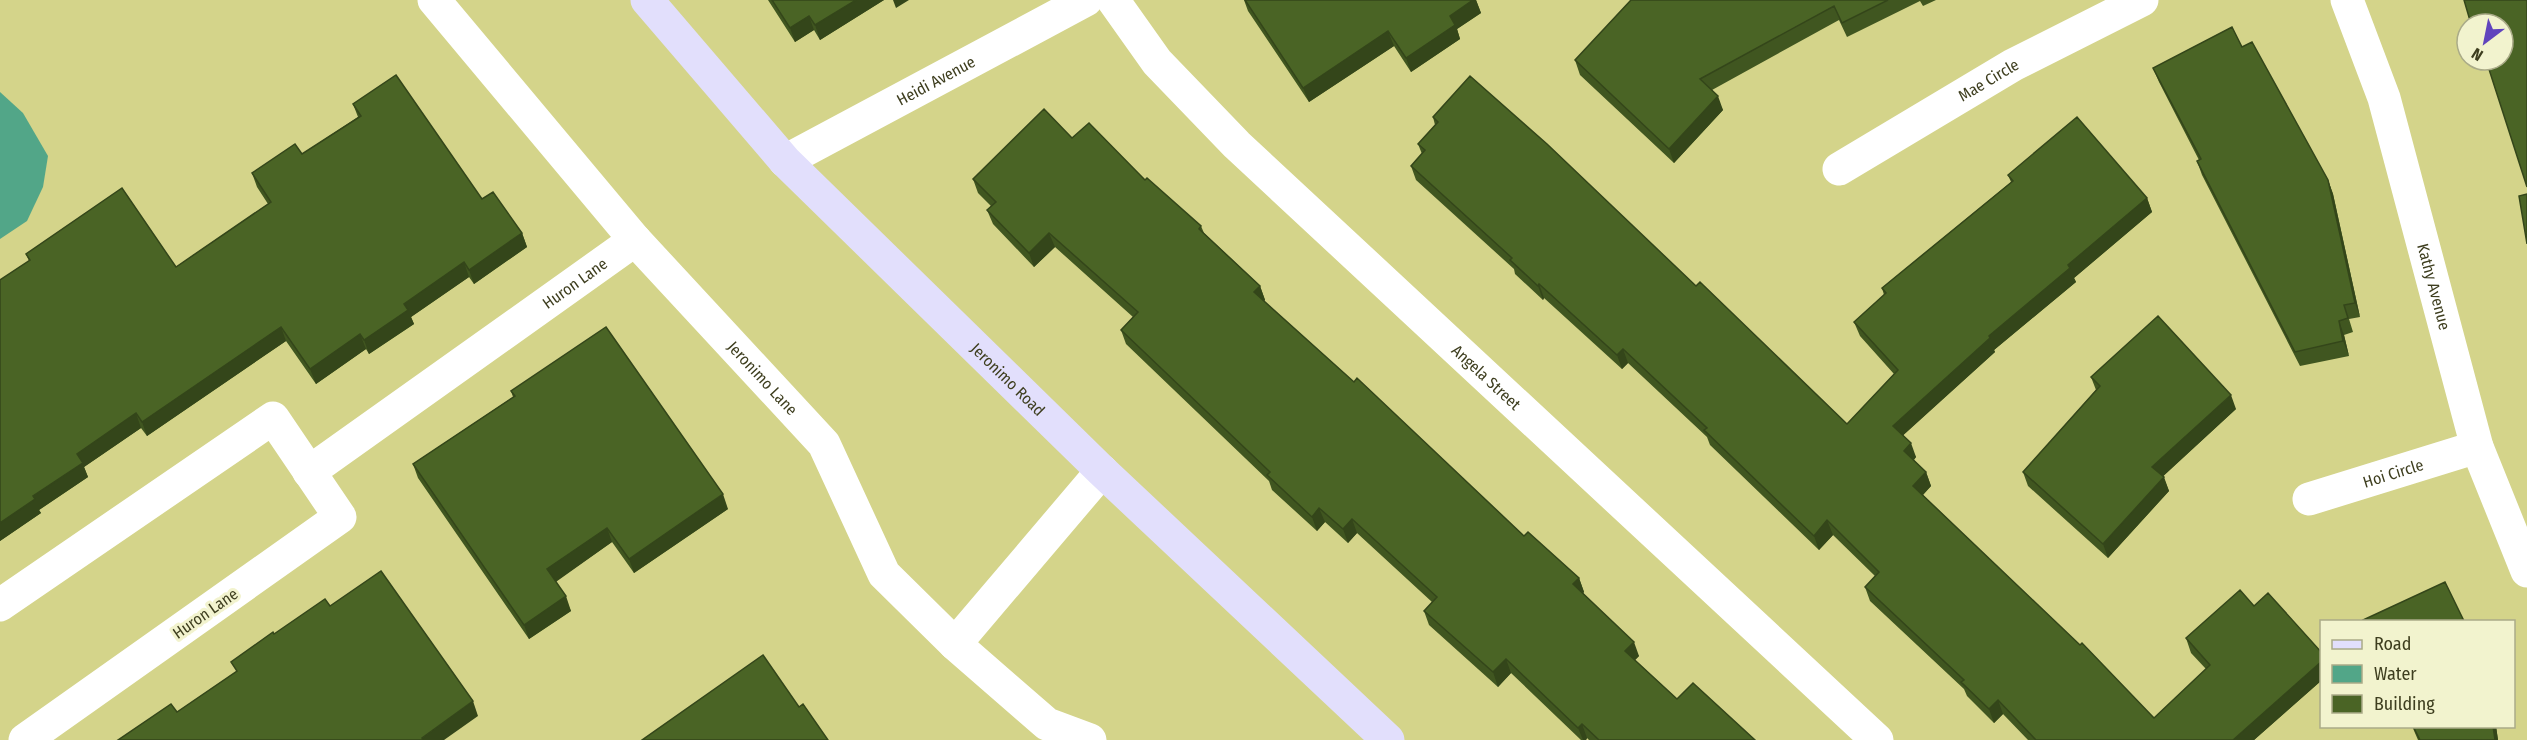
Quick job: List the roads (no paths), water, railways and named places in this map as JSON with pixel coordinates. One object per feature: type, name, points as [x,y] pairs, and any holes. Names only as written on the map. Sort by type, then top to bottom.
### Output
[{"type":"main road","name":"Jeronimo Road","points":[[647,0],[785,161],[1102,471],[1388,740]]},
{"type":"street","name":"Jeronimo Lane","points":[[434,0],[635,240],[824,444],[884,574],[956,644],[1047,724],[1090,740]]},
{"type":"street","name":"Heidi Avenue","points":[[785,161],[1086,0]]},
{"type":"street","name":"Angela Street","points":[[1113,0],[1158,62],[1237,145],[1877,740]]},
{"type":"street","name":"Mae Circle","points":[[1839,169],[2013,65],[2142,0]]},
{"type":"street","name":"Kathy Avenue","points":[[2347,0],[2384,98],[2477,447],[2527,571]]},
{"type":"street","name":"Huron Lane","points":[[309,472],[635,240]]},
{"type":"street","name":"Huron Lane","points":[[0,605],[273,418],[340,517],[25,740]]},
{"type":"street","name":"Hoi Circle","points":[[2309,499],[2477,447]]},
{"type":"street","points":[[956,644],[1102,471]]},
{"type":"water","points":[[0,92],[23,113],[48,156],[43,187],[27,221],[0,239]]}]
